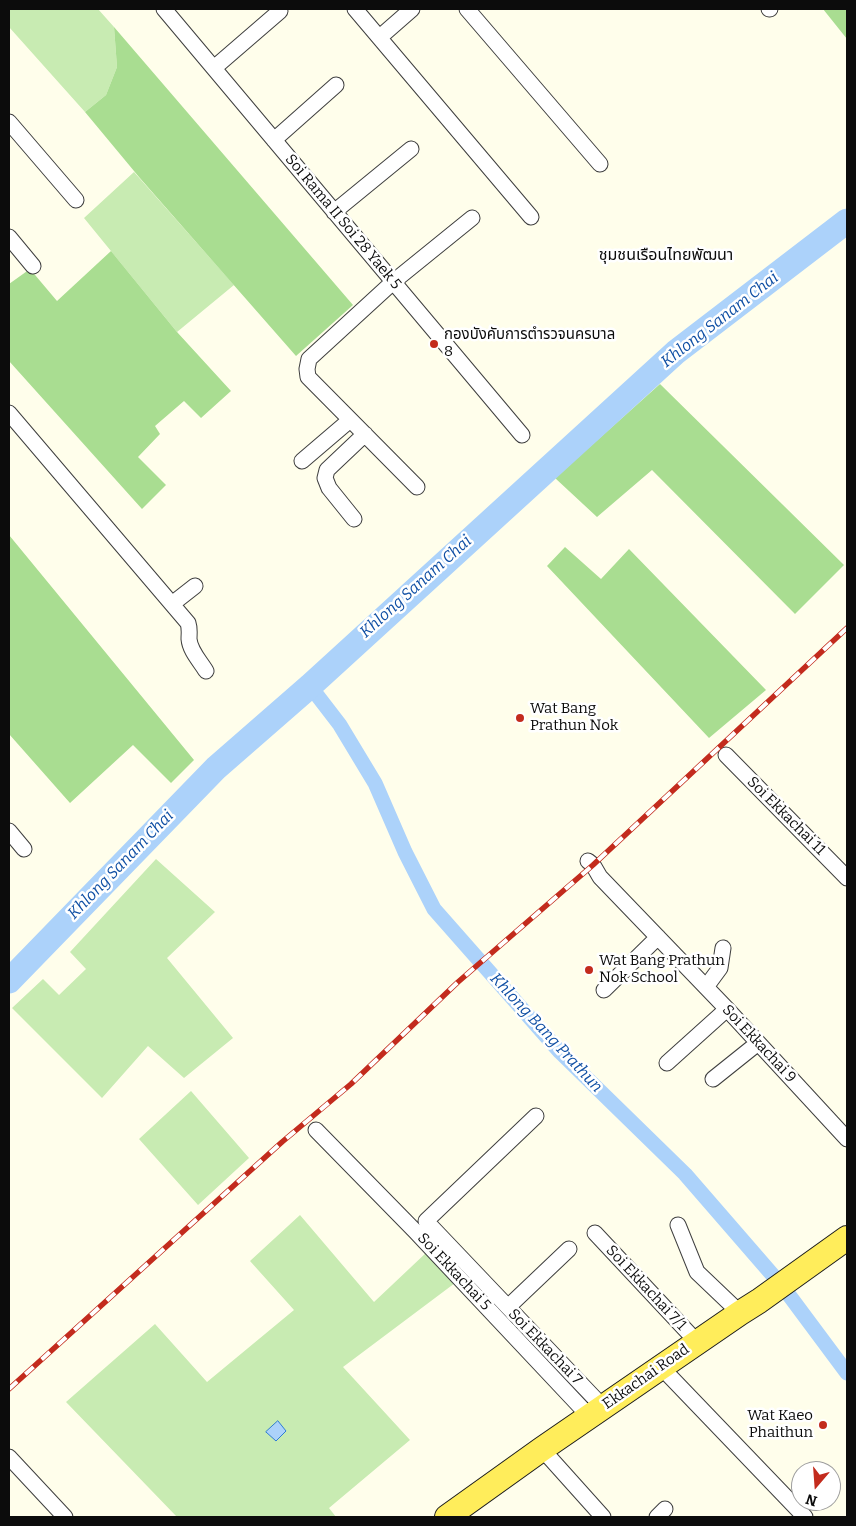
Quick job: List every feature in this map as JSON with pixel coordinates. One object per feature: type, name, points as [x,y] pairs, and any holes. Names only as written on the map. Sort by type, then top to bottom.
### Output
[{"type":"main road","name":"Ekkachai Road","points":[[447,1517],[847,1238]]},
{"type":"street","name":"Soi Rama II Soi 28 Yaek 5","points":[[164,9],[522,435]]},
{"type":"street","points":[[355,9],[531,217]]},
{"type":"street","points":[[380,37],[412,9]]},
{"type":"street","points":[[467,9],[600,164]]},
{"type":"street","points":[[214,68],[280,11]]},
{"type":"street","points":[[274,140],[336,85]]},
{"type":"street","points":[[9,122],[76,200]]},
{"type":"street","points":[[334,212],[410,148]]},
{"type":"street","points":[[417,487],[308,377],[307,368],[310,359],[393,282],[472,218]]},
{"type":"street","points":[[9,237],[32,266]]},
{"type":"street","points":[[9,413],[188,623],[190,630],[189,640],[192,650],[206,671]]},
{"type":"street","points":[[302,461],[350,420]]},
{"type":"street","points":[[354,519],[330,488],[325,478],[327,470],[365,434]]},
{"type":"street","points":[[172,604],[195,586]]},
{"type":"street","name":"Soi Ekkachai 11","points":[[726,755],[847,878]]},
{"type":"street","points":[[9,831],[24,849]]},
{"type":"street","name":"Soi Ekkachai 9","points":[[588,861],[593,865],[600,877],[727,1009],[847,1139]]},
{"type":"street","points":[[604,990],[658,937]]},
{"type":"street","points":[[706,987],[720,968],[723,948]]},
{"type":"street","points":[[667,1063],[727,1009]]},
{"type":"street","points":[[713,1079],[758,1042]]},
{"type":"street","name":"Soi Ekkachai 7","points":[[536,1116],[426,1221],[508,1307],[596,1412]]},
{"type":"street","name":"Soi Ekkachai 5","points":[[316,1130],[415,1232],[596,1412]]},
{"type":"street","points":[[678,1225],[697,1272],[749,1307]]},
{"type":"street","name":"Soi Ekkachai 7/1","points":[[595,1233],[697,1342]]},
{"type":"street","points":[[508,1307],[568,1249]]},
{"type":"street","points":[[661,1367],[806,1517]]},
{"type":"street","points":[[542,1449],[603,1517]]},
{"type":"street","points":[[9,1457],[65,1517]]},
{"type":"green space","points":[[9,9],[98,9],[114,27],[117,67],[106,95],[85,112],[9,27]]},
{"type":"green space","points":[[823,9],[847,9],[847,39]]},
{"type":"green space","points":[[114,27],[353,305],[296,356],[139,177],[85,112],[106,95],[117,67]]},
{"type":"green space","points":[[134,172],[234,285],[177,332],[84,218]]},
{"type":"green space","points":[[111,251],[177,332],[231,391],[201,418],[184,401],[155,426],[160,434],[138,457],[166,485],[142,509],[9,361],[9,284],[30,269],[57,301]]},
{"type":"green space","points":[[660,384],[844,565],[795,614],[652,470],[597,517],[555,478]]},
{"type":"green space","points":[[9,535],[194,760],[171,783],[133,745],[70,803],[9,734]]},
{"type":"green space","points":[[565,547],[601,579],[629,549],[766,690],[709,738],[547,566]]},
{"type":"green space","points":[[156,859],[215,912],[167,958],[233,1038],[184,1078],[148,1046],[102,1098],[12,1008],[43,979],[59,995],[86,969],[70,952]]},
{"type":"green space","points":[[191,1091],[249,1158],[198,1205],[139,1139]]},
{"type":"green space","points":[[300,1215],[374,1302],[428,1251],[455,1283],[343,1367],[410,1440],[329,1508],[336,1517],[177,1517],[66,1402],[155,1324],[207,1382],[294,1310],[250,1261]]},
{"type":"water","points":[[278,1421],[286,1431],[276,1441],[266,1432]]},
{"type":"waterway","name":"Khlong Sanam Chai","points":[[9,981],[216,768],[310,686],[676,352],[847,221]]},
{"type":"waterway","name":"Khlong Bang Prathun","points":[[310,686],[340,725],[375,783],[405,852],[434,909],[560,1052],[685,1174],[783,1287],[847,1373]]},
{"type":"railway","points":[[9,1389],[282,1142],[351,1084],[458,982],[593,865],[847,628]]},
{"type":"place","name":"กองบังคับการตำรวจนครบาล 8","points":[[434,344]]},
{"type":"place","name":"Wat Bang Prathun Nok","points":[[520,718]]},
{"type":"place","name":"Wat Bang Prathun Nok School","points":[[589,970]]},
{"type":"place","name":"Wat Kaeo Phaithun","points":[[823,1425]]},
{"type":"district","name":"ชุมชนเรือนไทยพัฒนา","points":[[666,256]]}]
